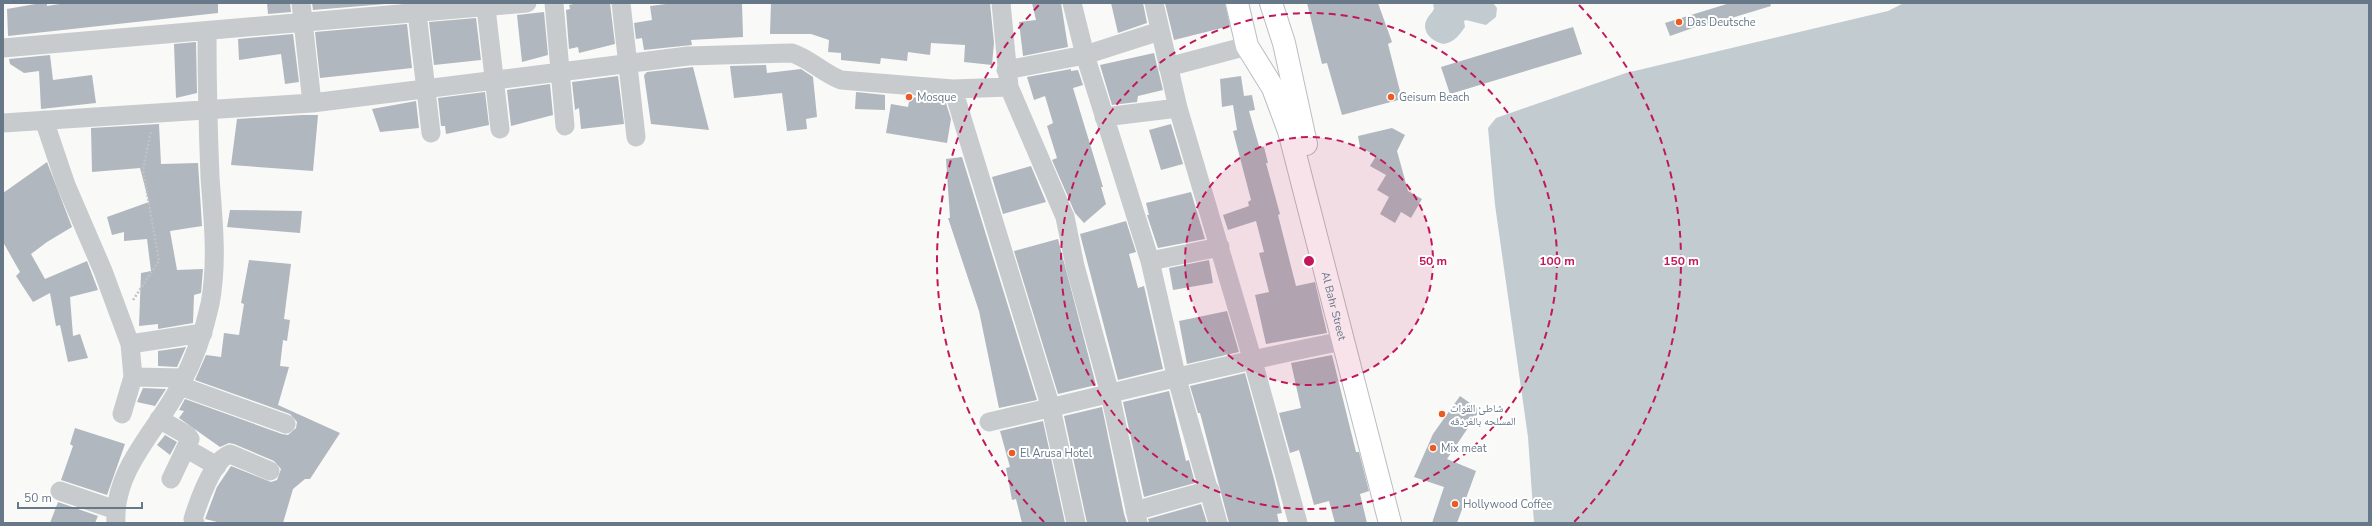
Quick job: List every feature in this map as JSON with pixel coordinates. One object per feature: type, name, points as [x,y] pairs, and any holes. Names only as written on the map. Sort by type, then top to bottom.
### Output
[{"type":"main road","name":"Al Bahr Street","points":[[1237,3],[1247,46],[1273,88],[1289,131],[1390,523]]},
{"type":"main road","name":"Al Bahr Street","points":[[1271,3],[1284,43],[1335,267],[1403,523]]},
{"type":"main road","points":[[1247,46],[1265,42],[1284,43]]},
{"type":"street","points":[[301,3],[312,103]]},
{"type":"street","points":[[3,48],[207,32],[303,22],[486,8],[527,3]]},
{"type":"street","points":[[554,3],[565,126]]},
{"type":"street","points":[[621,3],[636,137]]},
{"type":"street","points":[[1001,3],[1008,78],[1065,217],[1075,266],[1110,394],[1137,517],[1210,490]]},
{"type":"street","points":[[1072,3],[1085,55],[1150,261],[1177,379],[1210,490],[1218,523]]},
{"type":"street","points":[[1154,3],[1178,108],[1220,247],[1298,523]]},
{"type":"street","points":[[486,8],[500,129]]},
{"type":"street","points":[[417,13],[431,133]]},
{"type":"street","points":[[3,123],[312,103],[688,56],[792,53],[803,57],[830,76],[841,80],[922,84],[952,89],[1008,78],[1160,31]]},
{"type":"street","points":[[60,491],[116,517],[118,491],[126,471],[182,382],[203,333],[210,303],[215,267],[207,110],[207,32]]},
{"type":"street","points":[[1168,67],[1247,46]]},
{"type":"street","points":[[952,89],[1051,408],[1076,523]]},
{"type":"street","points":[[1104,117],[1178,108]]},
{"type":"street","points":[[44,120],[66,185],[99,260],[130,344],[133,377],[122,414]]},
{"type":"street","points":[[1150,261],[1220,247]]},
{"type":"street","points":[[130,344],[203,333]]},
{"type":"street","points":[[989,422],[1177,379],[1252,358],[1343,341]]},
{"type":"street","points":[[133,377],[182,382],[286,424]]},
{"type":"street","points":[[159,419],[187,435],[190,439],[187,449],[171,479]]},
{"type":"street","points":[[187,449],[216,466]]},
{"type":"street","points":[[195,523],[193,520],[198,505],[221,458],[230,454],[270,471]]},
{"type":"path","points":[[120,319],[159,260],[143,170],[154,113]]},
{"type":"shaded area","points":[[1433,3],[1493,3],[1497,8],[1496,17],[1486,25],[1466,20],[1464,21],[1465,27],[1458,36],[1450,42],[1443,44],[1432,39],[1426,32],[1425,28],[1427,19],[1434,9]]},
{"type":"shaded area","points":[[1904,3],[2369,3],[2369,523],[1534,523],[1528,437],[1495,205],[1488,128],[1496,118],[1626,73],[1888,11]]},
{"type":"building","points":[[47,3],[47,6],[66,3],[218,3],[218,13],[8,36],[7,9]]},
{"type":"building","points":[[267,3],[290,3],[291,12],[268,14]]},
{"type":"building","points":[[312,3],[398,3],[313,10]]},
{"type":"building","points":[[577,3],[610,3],[615,44],[579,53],[578,47],[569,49],[566,10],[570,9],[569,5]]},
{"type":"building","points":[[674,3],[742,3],[743,37],[691,40],[692,45],[644,50],[642,38],[636,39],[634,23],[652,20],[650,6]]},
{"type":"building","points":[[771,3],[990,3],[994,43],[992,65],[964,62],[965,45],[931,43],[930,55],[908,52],[907,61],[881,58],[880,64],[841,60],[841,53],[828,52],[829,40],[811,34],[770,34]]},
{"type":"building","points":[[1032,3],[1061,3],[1068,47],[1023,56],[1019,22],[1036,20]]},
{"type":"building","points":[[1111,3],[1143,3],[1147,23],[1118,33]]},
{"type":"building","points":[[1165,3],[1225,3],[1230,26],[1174,40]]},
{"type":"building","points":[[1307,3],[1378,3],[1392,42],[1388,44],[1402,99],[1342,115],[1327,63],[1322,64]]},
{"type":"building","points":[[1730,3],[1770,3],[1771,6],[1705,26],[1704,24],[1670,36],[1665,23]]},
{"type":"building","points":[[544,12],[548,55],[522,62],[517,15]]},
{"type":"building","points":[[476,18],[481,60],[434,65],[429,22]]},
{"type":"building","points":[[407,24],[412,68],[320,78],[315,32]]},
{"type":"building","points":[[1573,27],[1582,54],[1450,94],[1441,67]]},
{"type":"building","points":[[293,34],[299,82],[285,84],[281,54],[239,60],[238,39]]},
{"type":"building","points":[[196,42],[197,93],[176,98],[174,44]]},
{"type":"building","points":[[1154,53],[1163,90],[1138,96],[1137,102],[1112,105],[1100,65]]},
{"type":"building","points":[[50,55],[53,80],[92,75],[96,103],[41,109],[39,71],[24,73],[10,64],[9,59]]},
{"type":"building","points":[[766,65],[767,73],[801,69],[813,77],[817,117],[806,119],[807,129],[787,131],[782,93],[734,98],[730,66]]},
{"type":"building","points":[[693,67],[709,130],[651,124],[644,75],[647,72]]},
{"type":"building","points":[[1071,69],[1071,71],[1078,70],[1083,85],[1073,88],[1103,187],[1101,187],[1106,204],[1084,223],[1075,213],[1052,160],[1057,158],[1047,126],[1053,123],[1045,96],[1034,100],[1027,77]]},
{"type":"building","points":[[618,76],[624,124],[581,129],[579,108],[575,110],[572,82]]},
{"type":"building","points":[[1241,76],[1244,96],[1252,95],[1255,110],[1249,111],[1259,146],[1264,147],[1268,163],[1266,163],[1280,214],[1278,215],[1296,286],[1315,282],[1327,333],[1266,344],[1255,295],[1269,292],[1259,253],[1264,252],[1256,221],[1228,230],[1223,215],[1249,206],[1248,202],[1251,200],[1233,131],[1237,130],[1233,105],[1222,107],[1220,79]]},
{"type":"building","points":[[550,84],[553,115],[511,126],[507,90]]},
{"type":"building","points":[[485,92],[489,125],[446,134],[445,126],[441,126],[438,98]]},
{"type":"building","points":[[856,92],[885,95],[885,110],[855,109]]},
{"type":"building","points":[[910,97],[945,100],[951,119],[947,143],[886,133],[891,104],[908,107]]},
{"type":"building","points":[[416,101],[419,128],[380,132],[372,109]]},
{"type":"building","points":[[318,115],[313,171],[231,165],[237,119]]},
{"type":"building","points":[[159,124],[161,164],[198,163],[202,226],[170,231],[177,270],[203,269],[201,293],[194,295],[193,323],[158,329],[158,324],[139,326],[141,273],[151,271],[147,239],[124,241],[124,232],[112,235],[107,217],[149,202],[140,168],[92,172],[91,128]]},
{"type":"building","points":[[1171,124],[1183,164],[1161,170],[1149,130]]},
{"type":"building","points":[[1392,128],[1405,135],[1397,151],[1408,191],[1422,199],[1411,218],[1401,212],[1395,223],[1380,214],[1389,197],[1377,190],[1386,175],[1370,166],[1376,156],[1360,147],[1358,136]]},
{"type":"building","points":[[962,157],[1037,400],[999,408],[979,311],[948,218],[950,218],[946,159]]},
{"type":"building","points":[[47,162],[72,227],[47,242],[31,254],[45,279],[87,261],[98,290],[70,297],[73,336],[80,334],[88,358],[68,362],[60,325],[56,326],[50,293],[33,302],[16,276],[20,272],[3,242],[3,193]]},
{"type":"building","points":[[1031,166],[1046,202],[1003,214],[992,177]]},
{"type":"building","points":[[1191,192],[1205,239],[1158,248],[1147,215],[1149,215],[1146,203]]},
{"type":"building","points":[[230,210],[302,211],[300,233],[227,227]]},
{"type":"building","points":[[1126,221],[1136,252],[1129,254],[1138,288],[1144,286],[1163,369],[1118,380],[1080,234]]},
{"type":"building","points":[[1058,239],[1096,385],[1058,394],[1014,251]]},
{"type":"building","points":[[249,260],[291,264],[284,319],[290,320],[287,341],[283,340],[280,366],[289,367],[278,405],[340,433],[310,479],[305,479],[293,489],[283,523],[221,523],[205,519],[217,487],[231,466],[271,482],[277,480],[281,469],[274,461],[234,444],[229,443],[220,447],[179,418],[184,411],[179,410],[185,399],[282,434],[288,435],[296,428],[297,422],[290,414],[195,380],[206,355],[221,357],[224,333],[239,335],[244,304],[241,303]]},
{"type":"building","points":[[1209,260],[1213,283],[1173,290],[1169,268]]},
{"type":"building","points":[[1227,311],[1239,352],[1187,364],[1179,321]]},
{"type":"building","points":[[186,347],[177,367],[158,366],[158,351]]},
{"type":"building","points":[[1332,355],[1356,452],[1359,452],[1369,491],[1360,494],[1367,523],[1335,523],[1329,501],[1314,505],[1299,450],[1290,453],[1279,413],[1301,408],[1291,363]]},
{"type":"building","points":[[1245,373],[1282,513],[1277,514],[1279,523],[1229,523],[1200,413],[1198,413],[1190,386]]},
{"type":"building","points":[[143,388],[166,389],[155,406],[137,402]]},
{"type":"building","points":[[1169,391],[1186,461],[1189,460],[1195,483],[1144,497],[1123,402]]},
{"type":"building","points":[[1460,396],[1480,410],[1447,459],[1476,471],[1457,523],[1432,523],[1444,487],[1414,477],[1433,434]]},
{"type":"building","points":[[1102,407],[1127,523],[1087,523],[1064,416]]},
{"type":"building","points":[[1043,421],[1065,523],[1022,523],[1016,499],[1012,500],[1006,468],[1010,467],[1000,431]]},
{"type":"building","points":[[75,428],[125,444],[107,495],[61,480],[73,446],[70,444]]},
{"type":"building","points":[[165,435],[177,442],[170,455],[157,445]]},
{"type":"building","points":[[58,502],[98,516],[95,523],[50,523]]},
{"type":"building","points":[[1201,504],[1207,523],[1149,523],[1148,519]]},
{"type":"place","name":"Das Deutsche","points":[[1679,22]]},
{"type":"place","name":"Mosque","points":[[909,97]]},
{"type":"place","name":"Geisum Beach","points":[[1391,97]]},
{"type":"place","name":"شاطئ القوات المسلحه بالغردقه","points":[[1442,414]]},
{"type":"place","name":"Mix meat","points":[[1433,448]]},
{"type":"place","name":"El Arusa Hotel","points":[[1012,453]]},
{"type":"place","name":"Hollywood Coffee","points":[[1455,504]]}]
